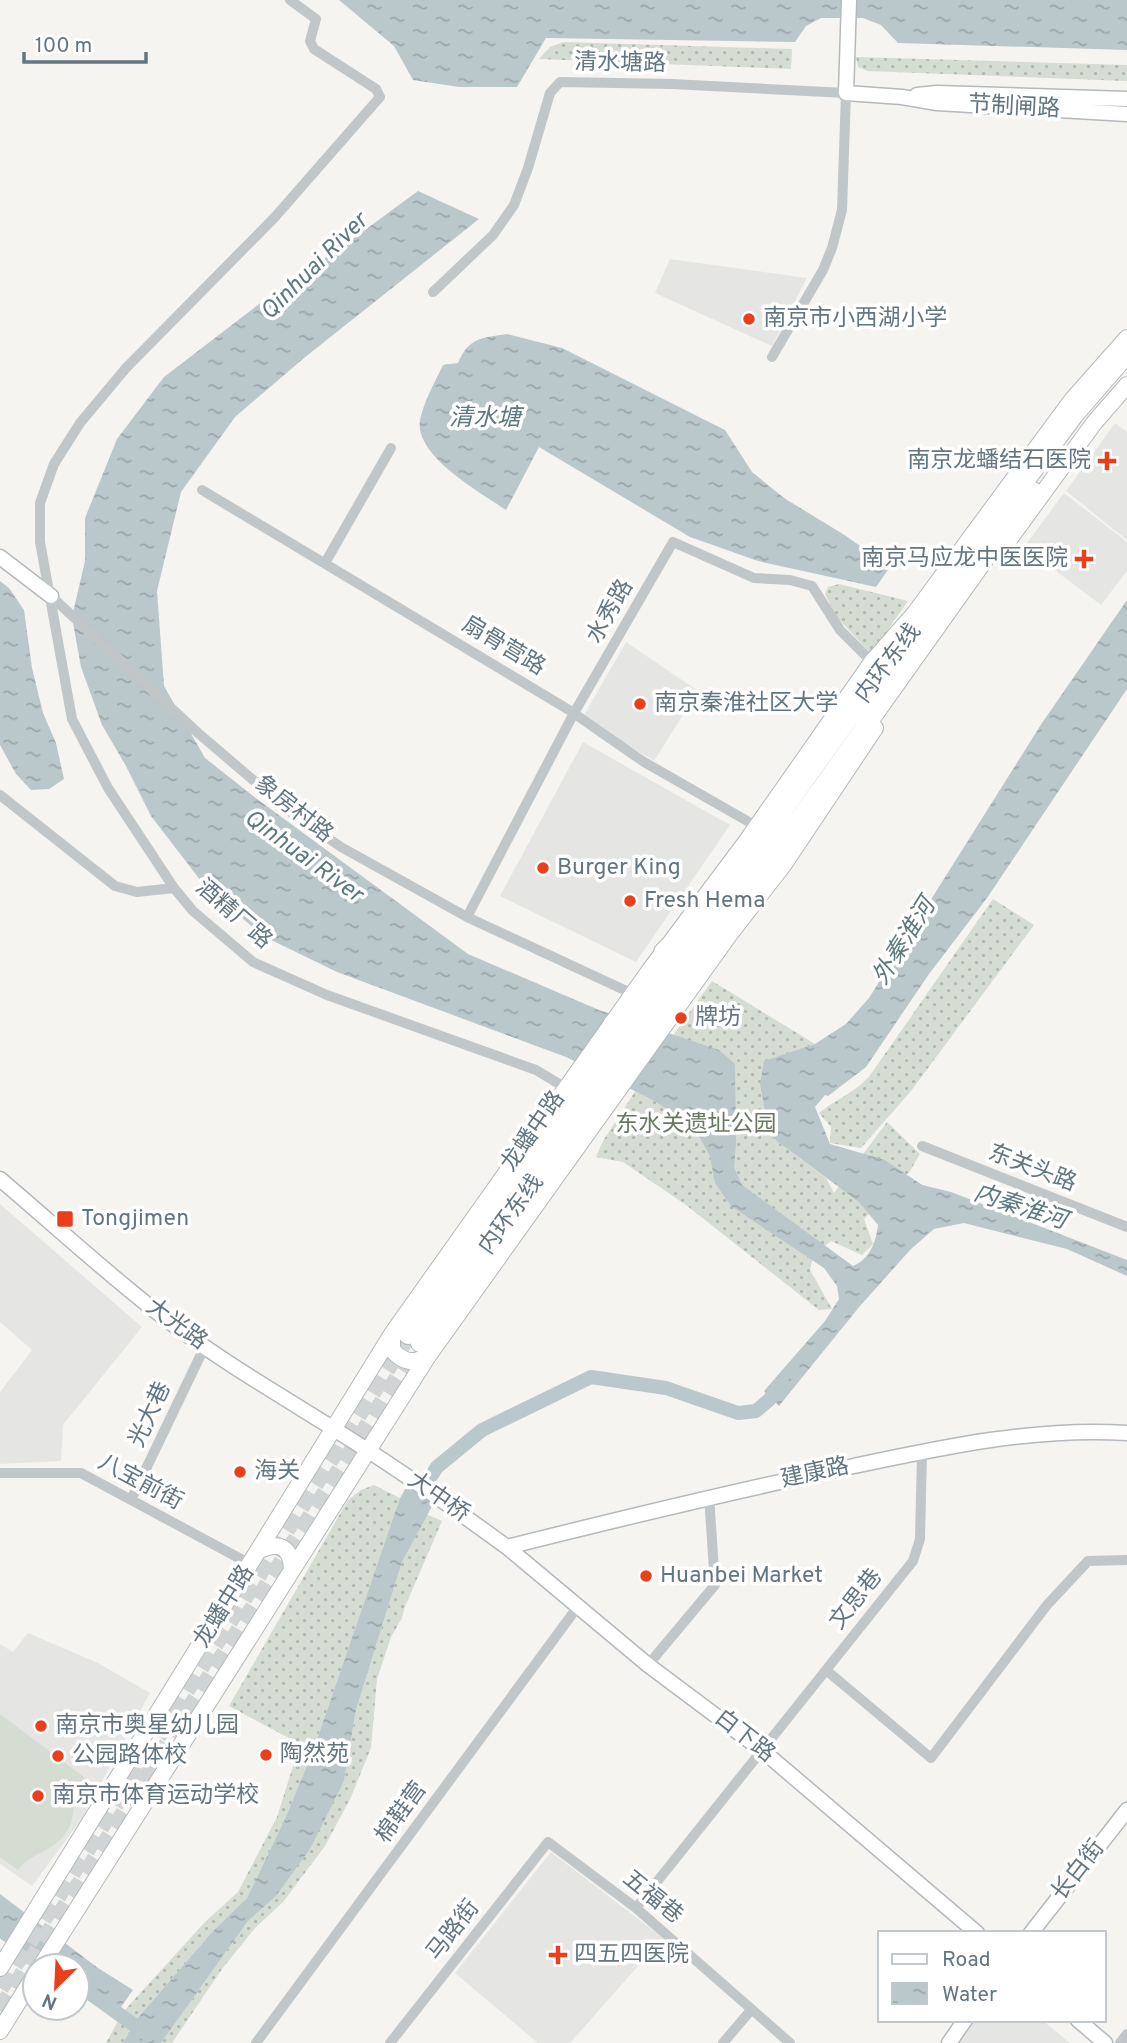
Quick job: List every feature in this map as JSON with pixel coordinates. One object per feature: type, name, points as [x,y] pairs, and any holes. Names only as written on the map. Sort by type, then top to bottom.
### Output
[{"type":"highway","name":"内环东线","points":[[725,904],[816,764],[1075,414],[1127,354]]},
{"type":"highway","name":"内环东线","points":[[412,1342],[597,1083],[637,1019],[725,904],[828,779],[1081,422],[1127,369]]},
{"type":"highway","points":[[698,978],[725,904]]},
{"type":"highway","points":[[663,952],[725,904]]},
{"type":"highway","points":[[597,1083],[650,1045]]},
{"type":"main road","points":[[846,93],[849,0]]},
{"type":"main road","name":"节制闸路","points":[[846,93],[902,97],[937,103],[1127,114]]},
{"type":"main road","name":"节制闸路","points":[[902,97],[937,93],[1127,99]]},
{"type":"main road","points":[[650,1045],[637,1019],[633,994],[756,827],[872,662],[915,613],[1072,400],[1127,338]]},
{"type":"main road","points":[[637,1019],[698,978],[784,864],[878,723],[987,570],[1094,423],[1127,385]]},
{"type":"main road","name":"象房村路","points":[[0,557],[51,596]]},
{"type":"main road","name":"龙蟠中路","points":[[50,1952],[368,1449],[412,1342],[566,1088],[597,1083]]},
{"type":"main road","name":"大光路","points":[[0,1179],[159,1314],[264,1387],[368,1449]]},
{"type":"main road","name":"龙蟠中路","points":[[2,1964],[261,1550],[334,1428],[412,1342]]},
{"type":"main road","name":"建康路","points":[[507,1547],[709,1496],[922,1452],[988,1441],[1088,1430],[1127,1433]]},
{"type":"main road","name":"大中桥","points":[[368,1449],[507,1547]]},
{"type":"main road","points":[[261,1550],[270,1546],[285,1549],[291,1559],[292,1570]]},
{"type":"main road","name":"白下路","points":[[507,1547],[648,1665],[763,1751],[975,1931]]},
{"type":"main road","name":"长白街","points":[[1033,1931],[1127,1810]]},
{"type":"main road","name":"龙蟠中路","points":[[0,2031],[21,1997]]},
{"type":"main road","points":[[949,2043],[964,2022]]},
{"type":"main road","points":[[1081,2022],[1105,2043]]},
{"type":"street","name":"酒精厂路","points":[[289,0],[316,19],[310,41],[314,49],[376,89],[380,97],[275,217],[126,368],[80,423],[54,464],[40,503],[40,542],[72,719],[108,788],[174,888],[193,911],[253,962],[327,995],[536,1070],[566,1088]]},
{"type":"street","name":"清水塘路","points":[[433,292],[493,235],[514,205],[550,93],[560,82],[672,84],[846,93]]},
{"type":"street","points":[[772,357],[823,270],[832,248],[842,210],[846,93]]},
{"type":"street","points":[[324,563],[391,448]]},
{"type":"street","name":"扇骨营路","points":[[202,490],[574,713],[644,762],[756,827]]},
{"type":"street","name":"水秀路","points":[[467,917],[574,713],[673,542],[754,578],[790,580],[812,586],[840,630],[872,662]]},
{"type":"street","name":"象房村路","points":[[51,596],[198,733],[293,814],[341,847],[467,917],[633,994]]},
{"type":"street","points":[[0,795],[115,886],[138,892],[174,888]]},
{"type":"street","name":"东关头路","points":[[922,1146],[1127,1227]]},
{"type":"street","name":"光大巷","points":[[131,1500],[205,1346]]},
{"type":"street","name":"文思巷","points":[[636,1908],[913,1561],[920,1539],[922,1452]]},
{"type":"street","name":"八宝前街","points":[[0,1473],[81,1473],[251,1565]]},
{"type":"street","points":[[648,1665],[715,1585],[709,1496]]},
{"type":"street","points":[[826,1670],[931,1758],[1047,1605],[1088,1561],[1127,1560]]},
{"type":"street","name":"棉鞋营","points":[[256,2043],[579,1605]]},
{"type":"street","name":"五福巷","points":[[548,1842],[636,1908],[790,2043]]},
{"type":"street","name":"马路街","points":[[390,2043],[548,1842]]},
{"type":"street","points":[[723,2043],[751,2010]]},
{"type":"street","points":[[1120,2043],[1127,2034]]},
{"type":"shaded area","name":"南京市小西湖小学","points":[[670,259],[807,278],[772,346],[655,293]]},
{"type":"shaded area","name":"南京龙蟠结石医院","points":[[1115,423],[1127,432],[1127,540],[1066,491]]},
{"type":"shaded area","name":"南京马应龙中医医院","points":[[1064,493],[1127,542],[1127,571],[1101,605],[1024,547]]},
{"type":"shaded area","name":"南京秦淮社区大学","points":[[626,642],[698,691],[654,761],[583,717]]},
{"type":"shaded area","points":[[583,742],[730,825],[636,962],[500,896]]},
{"type":"shaded area","points":[[0,1204],[142,1327],[63,1425],[61,1461],[0,1464],[0,1392],[32,1350],[0,1322]]},
{"type":"shaded area","name":"公园路体校","points":[[28,1633],[98,1663],[150,1693],[81,1820],[32,1886],[0,1864],[0,1644],[13,1652]]},
{"type":"shaded area","name":"四五四医院","points":[[551,1852],[663,1938],[570,2043],[538,2043],[455,1973]]},
{"type":"shaded area","points":[[973,2022],[1044,2022],[1070,2043],[956,2043]]},
{"type":"green space","points":[[563,42],[792,49],[791,69],[539,59],[550,47]]},
{"type":"green space","points":[[856,57],[1127,65],[1127,81],[868,71],[858,67]]},
{"type":"green space","points":[[839,584],[908,601],[871,654],[836,616],[825,594],[828,587]]},
{"type":"green space","points":[[993,899],[1034,925],[911,1091],[861,1148],[830,1143],[831,1127],[819,1113],[859,1086],[871,1074]]},
{"type":"green space","name":"东水关遗址公园","points":[[712,981],[815,1044],[765,1061],[770,1136],[826,1178],[834,1193],[887,1122],[920,1154],[910,1171],[864,1219],[873,1244],[862,1255],[831,1241],[814,1254],[810,1270],[832,1309],[819,1310],[686,1205],[623,1162],[596,1157],[603,1141],[654,1062]]},
{"type":"green space","points":[[374,1485],[400,1498],[313,1751],[284,1821],[247,1898],[213,1931],[136,2020],[123,2043],[106,2043],[123,2012],[205,1922],[238,1892],[277,1817],[300,1744],[229,1706],[348,1500],[361,1490]]},
{"type":"green space","points":[[426,1514],[442,1521],[402,1618],[391,1637],[377,1679],[371,1748],[351,1797],[325,1846],[283,1902],[255,1928],[222,1969],[172,2043],[161,2043],[248,1921],[275,1897],[344,1781],[356,1710],[402,1562]]},
{"type":"green space","name":"南京市体育运动学校","points":[[0,1714],[85,1778],[77,1790],[72,1819],[65,1834],[53,1846],[23,1864],[18,1870],[0,1857]]},
{"type":"water","points":[[339,0],[1127,0],[1127,50],[898,43],[881,25],[863,18],[821,18],[806,26],[795,42],[546,38],[517,87],[459,87],[413,80],[394,46]]},
{"type":"water","points":[[418,191],[479,219],[304,358],[235,417],[181,492],[157,591],[164,686],[205,758],[468,954],[599,1010],[719,1050],[735,1064],[734,1167],[742,1185],[853,1266],[864,1259],[871,1249],[878,1225],[859,1202],[770,1136],[760,1084],[764,1061],[815,1044],[846,1024],[869,998],[1042,723],[1127,600],[1127,689],[987,898],[929,974],[866,1067],[828,1096],[825,1095],[815,1107],[830,1144],[885,1160],[922,1185],[951,1192],[1127,1260],[1127,1276],[1067,1249],[964,1223],[934,1229],[911,1249],[860,1306],[779,1406],[764,1391],[825,1321],[839,1299],[837,1286],[824,1268],[731,1206],[715,1183],[710,1156],[693,1126],[653,1100],[566,1057],[337,972],[263,936],[204,885],[151,816],[102,725],[81,667],[72,617],[85,561],[85,518],[117,439],[164,377],[271,295]]},
{"type":"water","name":"清水塘","points":[[507,334],[562,348],[725,430],[752,472],[784,498],[890,567],[876,587],[758,561],[690,537],[539,447],[506,510],[466,484],[438,460],[421,434],[420,420],[443,365],[458,363],[462,354],[477,340]]},
{"type":"water","points":[[0,581],[9,588],[24,610],[32,668],[43,713],[56,743],[64,779],[49,789],[31,790],[16,774],[0,745]]},
{"type":"water","points":[[411,1479],[437,1497],[402,1562],[356,1710],[344,1781],[310,1849],[275,1897],[248,1921],[161,2043],[123,2043],[136,2020],[213,1931],[247,1898],[284,1821],[313,1751],[400,1498]]},
{"type":"water","points":[[0,1894],[77,1952],[34,1952],[0,1925]]},
{"type":"water","points":[[91,1963],[133,1990],[113,2018],[108,2010],[91,1997]]},
{"type":"waterway","points":[[417,1498],[437,1467],[482,1430],[591,1377],[666,1388],[738,1413],[756,1411],[782,1383]]},
{"type":"waterway","points":[[0,1930],[31,1952]]},
{"type":"waterway","points":[[91,1994],[148,2035]]},
{"type":"tunnel","points":[[0,1988],[408,1335]]},
{"type":"tunnel","points":[[0,2011],[420,1343]]},
{"type":"place","name":"南京市小西湖小学","points":[[749,319]]},
{"type":"place","name":"南京龙蟠结石医院","points":[[1107,461]]},
{"type":"place","name":"南京马应龙中医医院","points":[[1084,559]]},
{"type":"place","name":"南京秦淮社区大学","points":[[640,704]]},
{"type":"place","name":"Burger King","points":[[543,868]]},
{"type":"place","name":"Fresh Hema","points":[[630,901]]},
{"type":"place","name":"牌坊","points":[[681,1018]]},
{"type":"place","name":"Tongjimen","points":[[65,1219]]},
{"type":"place","name":"海关","points":[[240,1472]]},
{"type":"place","name":"Huanbei Market","points":[[646,1576]]},
{"type":"place","name":"南京市奥星幼儿园","points":[[41,1726]]},
{"type":"place","name":"陶然苑","points":[[266,1755]]},
{"type":"place","name":"公园路体校","points":[[58,1756]]},
{"type":"place","name":"南京市体育运动学校","points":[[38,1796]]},
{"type":"place","name":"四五四医院","points":[[558,1955]]},
{"type":"water label","name":"Qinhuai River","points":[[315,267]]},
{"type":"water label","name":"Qinhuai River","points":[[303,857]]},
{"type":"water label","name":"外秦淮河","points":[[905,942]]},
{"type":"water label","name":"内秦淮河","points":[[1020,1208]]}]
